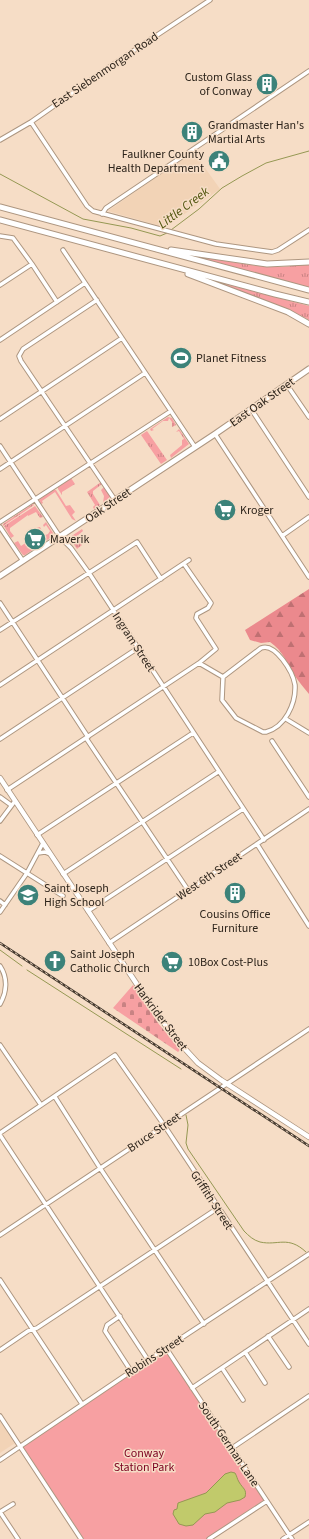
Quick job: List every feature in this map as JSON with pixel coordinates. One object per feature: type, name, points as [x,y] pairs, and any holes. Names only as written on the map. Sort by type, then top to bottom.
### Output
[{"type":"highway","points":[[0,207],[309,290]]},
{"type":"highway","points":[[0,220],[309,302]]},
{"type":"highway","points":[[147,247],[267,264],[309,262]]},
{"type":"highway","points":[[161,263],[288,312],[309,324]]},
{"type":"highway","name":"East Oak Street","points":[[215,434],[309,369]]},
{"type":"highway","name":"Oak Street","points":[[0,576],[215,434]]},
{"type":"main road","name":"Harkrider Street","points":[[0,778],[8,790],[13,803],[38,835],[159,1017],[178,1042],[198,1063],[309,1137]]},
{"type":"street","name":"East Siebenmorgan Road","points":[[0,140],[31,122],[118,61],[210,0]]},
{"type":"street","points":[[102,214],[106,208],[309,71]]},
{"type":"street","points":[[31,122],[87,206],[93,211],[216,244],[274,252],[309,230]]},
{"type":"street","points":[[0,236],[13,238],[57,302]]},
{"type":"street","points":[[63,250],[195,447]]},
{"type":"street","points":[[0,285],[32,264]]},
{"type":"street","points":[[0,340],[85,283]]},
{"type":"street","points":[[97,300],[23,349],[20,356],[20,361],[115,500]]},
{"type":"street","points":[[0,419],[122,338]]},
{"type":"street","points":[[0,469],[145,372]]},
{"type":"street","points":[[287,385],[309,417]]},
{"type":"street","points":[[251,409],[309,497]]},
{"type":"street","points":[[0,522],[36,500],[170,411]]},
{"type":"street","points":[[215,434],[309,577]]},
{"type":"street","name":"Ingram Street","points":[[0,446],[60,537],[71,548],[89,573],[264,840]]},
{"type":"street","points":[[282,536],[309,517]]},
{"type":"street","points":[[0,527],[23,561]]},
{"type":"street","points":[[0,630],[137,542],[161,579]]},
{"type":"street","points":[[0,684],[189,560]]},
{"type":"street","points":[[8,790],[164,687],[199,663],[216,649],[196,618],[197,614],[208,608],[211,603],[184,564]]},
{"type":"street","points":[[0,603],[116,784],[166,860],[188,890]]},
{"type":"street","points":[[264,646],[272,649],[288,667],[295,685],[292,702],[286,719],[269,731],[263,732],[236,718],[222,700],[223,677],[264,646]]},
{"type":"street","points":[[0,739],[138,648]]},
{"type":"street","points":[[199,663],[223,677]]},
{"type":"street","points":[[286,719],[309,733]]},
{"type":"street","points":[[38,835],[193,733]]},
{"type":"street","points":[[272,741],[309,797]]},
{"type":"street","points":[[63,874],[218,772]]},
{"type":"street","points":[[0,797],[13,803],[0,821]]},
{"type":"street","points":[[88,911],[243,809]]},
{"type":"street","name":"West 6th Street","points":[[109,943],[309,809]]},
{"type":"street","points":[[0,912],[27,873],[43,843]]},
{"type":"street","points":[[257,844],[309,926]]},
{"type":"street","points":[[38,853],[43,852],[50,854]]},
{"type":"street","points":[[0,856],[63,896]]},
{"type":"street","points":[[0,901],[5,905]]},
{"type":"street","points":[[0,966],[6,979],[6,990],[0,1004]]},
{"type":"street","name":"Bruce Street","points":[[0,1236],[309,1029]]},
{"type":"street","points":[[0,1045],[41,1105]]},
{"type":"street","name":"Griffith Street","points":[[55,1097],[115,1055],[164,1125],[309,1344]]},
{"type":"street","points":[[148,1360],[45,1205],[0,1134],[41,1105],[55,1097],[100,1168],[204,1324]]},
{"type":"street","points":[[0,1350],[28,1331],[33,1330],[218,1208]]},
{"type":"street","name":"Robins Street","points":[[0,1460],[131,1371],[307,1255]]},
{"type":"street","points":[[0,1280],[82,1404]]},
{"type":"street","points":[[192,1388],[309,1309]]},
{"type":"street","points":[[120,1316],[107,1325],[105,1331],[131,1371]]},
{"type":"street","points":[[268,1336],[289,1367]]},
{"type":"street","name":"South German Lane","points":[[166,1348],[292,1539]]},
{"type":"street","points":[[245,1352],[265,1383]]},
{"type":"street","points":[[222,1368],[243,1400]]},
{"type":"street","points":[[232,1448],[309,1396]]},
{"type":"street","points":[[0,1416],[81,1539]]},
{"type":"street","points":[[210,1539],[267,1500]]},
{"type":"street","points":[[13,1504],[0,1512],[18,1539]]},
{"type":"street","points":[[283,1539],[309,1522]]},
{"type":"shaded area","points":[[193,151],[220,189],[164,227],[108,211]]},
{"type":"shaded area","points":[[0,1421],[15,1443],[0,1453]]},
{"type":"shaded area","points":[[231,1472],[235,1473],[238,1481],[244,1489],[245,1497],[240,1500],[227,1503],[215,1512],[205,1514],[193,1525],[186,1526],[179,1524],[173,1514],[174,1510],[177,1509],[178,1503],[206,1493],[225,1474]]},
{"type":"green space","points":[[186,255],[258,266],[282,267],[309,264],[309,288]]},
{"type":"green space","points":[[207,279],[309,306],[309,320],[294,312]]},
{"type":"green space","points":[[168,417],[172,418],[176,425],[172,427],[172,422],[169,418],[168,421],[163,421],[151,431],[150,429]]},
{"type":"green space","points":[[179,429],[189,444],[171,458],[170,455],[182,445],[182,440],[184,439],[179,431],[176,432]]},
{"type":"green space","points":[[147,431],[167,460],[161,464],[141,435]]},
{"type":"green space","points":[[71,478],[75,484],[62,492],[62,495],[58,487]]},
{"type":"green space","points":[[101,482],[102,484],[93,491],[93,494],[100,505],[94,509],[93,507],[95,505],[87,492]]},
{"type":"green space","points":[[104,487],[110,497],[103,503],[104,496],[101,490]]},
{"type":"green space","points":[[53,490],[56,490],[66,506],[70,505],[75,512],[72,515],[76,521],[72,519],[55,492],[42,501],[43,503],[41,504],[39,500]]},
{"type":"green space","points":[[33,504],[34,505],[3,526],[3,524]]},
{"type":"green space","points":[[35,506],[43,517],[40,518],[36,512],[28,515],[10,528],[10,531],[14,536],[11,538],[4,526]]},
{"type":"green space","points":[[46,522],[53,533],[53,536],[23,555],[14,543],[18,541],[21,546],[27,542],[32,548],[44,540],[36,528],[40,527],[41,529],[39,530],[43,536],[48,534],[50,531],[46,525],[44,527],[43,525]]},
{"type":"green space","points":[[82,529],[83,531],[77,536],[82,545],[77,549],[70,538]]},
{"type":"green space","points":[[309,589],[309,694],[275,646],[270,642],[261,643],[250,640],[245,630]]},
{"type":"green space","points":[[133,985],[158,1023],[180,1050],[178,1052],[113,1008]]},
{"type":"green space","name":"Conway Station Park","points":[[163,1352],[167,1352],[264,1500],[206,1539],[84,1539],[23,1449],[23,1446]]},
{"type":"waterway","name":"Little Creek","points":[[171,230],[199,209],[222,188],[242,176],[266,163],[309,151]]},
{"type":"waterway","name":"Little Creek","points":[[0,174],[83,219],[131,228],[160,236],[167,233]]},
{"type":"waterway","points":[[0,950],[22,966]]},
{"type":"waterway","points":[[27,970],[181,1069]]},
{"type":"waterway","points":[[186,1115],[188,1125],[186,1143],[188,1149],[244,1231],[251,1238],[260,1242],[288,1242],[300,1247],[306,1252]]},
{"type":"railway","points":[[0,943],[309,1146]]},
{"type":"place","name":"Custom Glass of Conway","points":[[267,84]]},
{"type":"place","name":"Grandmaster Han's Martial Arts","points":[[192,132]]},
{"type":"place","name":"Faulkner County Health Department","points":[[219,161]]},
{"type":"place","name":"Planet Fitness","points":[[181,358]]},
{"type":"place","name":"Kroger","points":[[225,510]]},
{"type":"place","name":"Maverik","points":[[35,539]]},
{"type":"place","name":"Cousins Office Furniture","points":[[235,893]]},
{"type":"place","name":"Saint Joseph High School","points":[[28,895]]},
{"type":"place","name":"Saint Joseph Catholic Church","points":[[55,961]]},
{"type":"place","name":"10Box Cost-Plus","points":[[172,962]]}]
